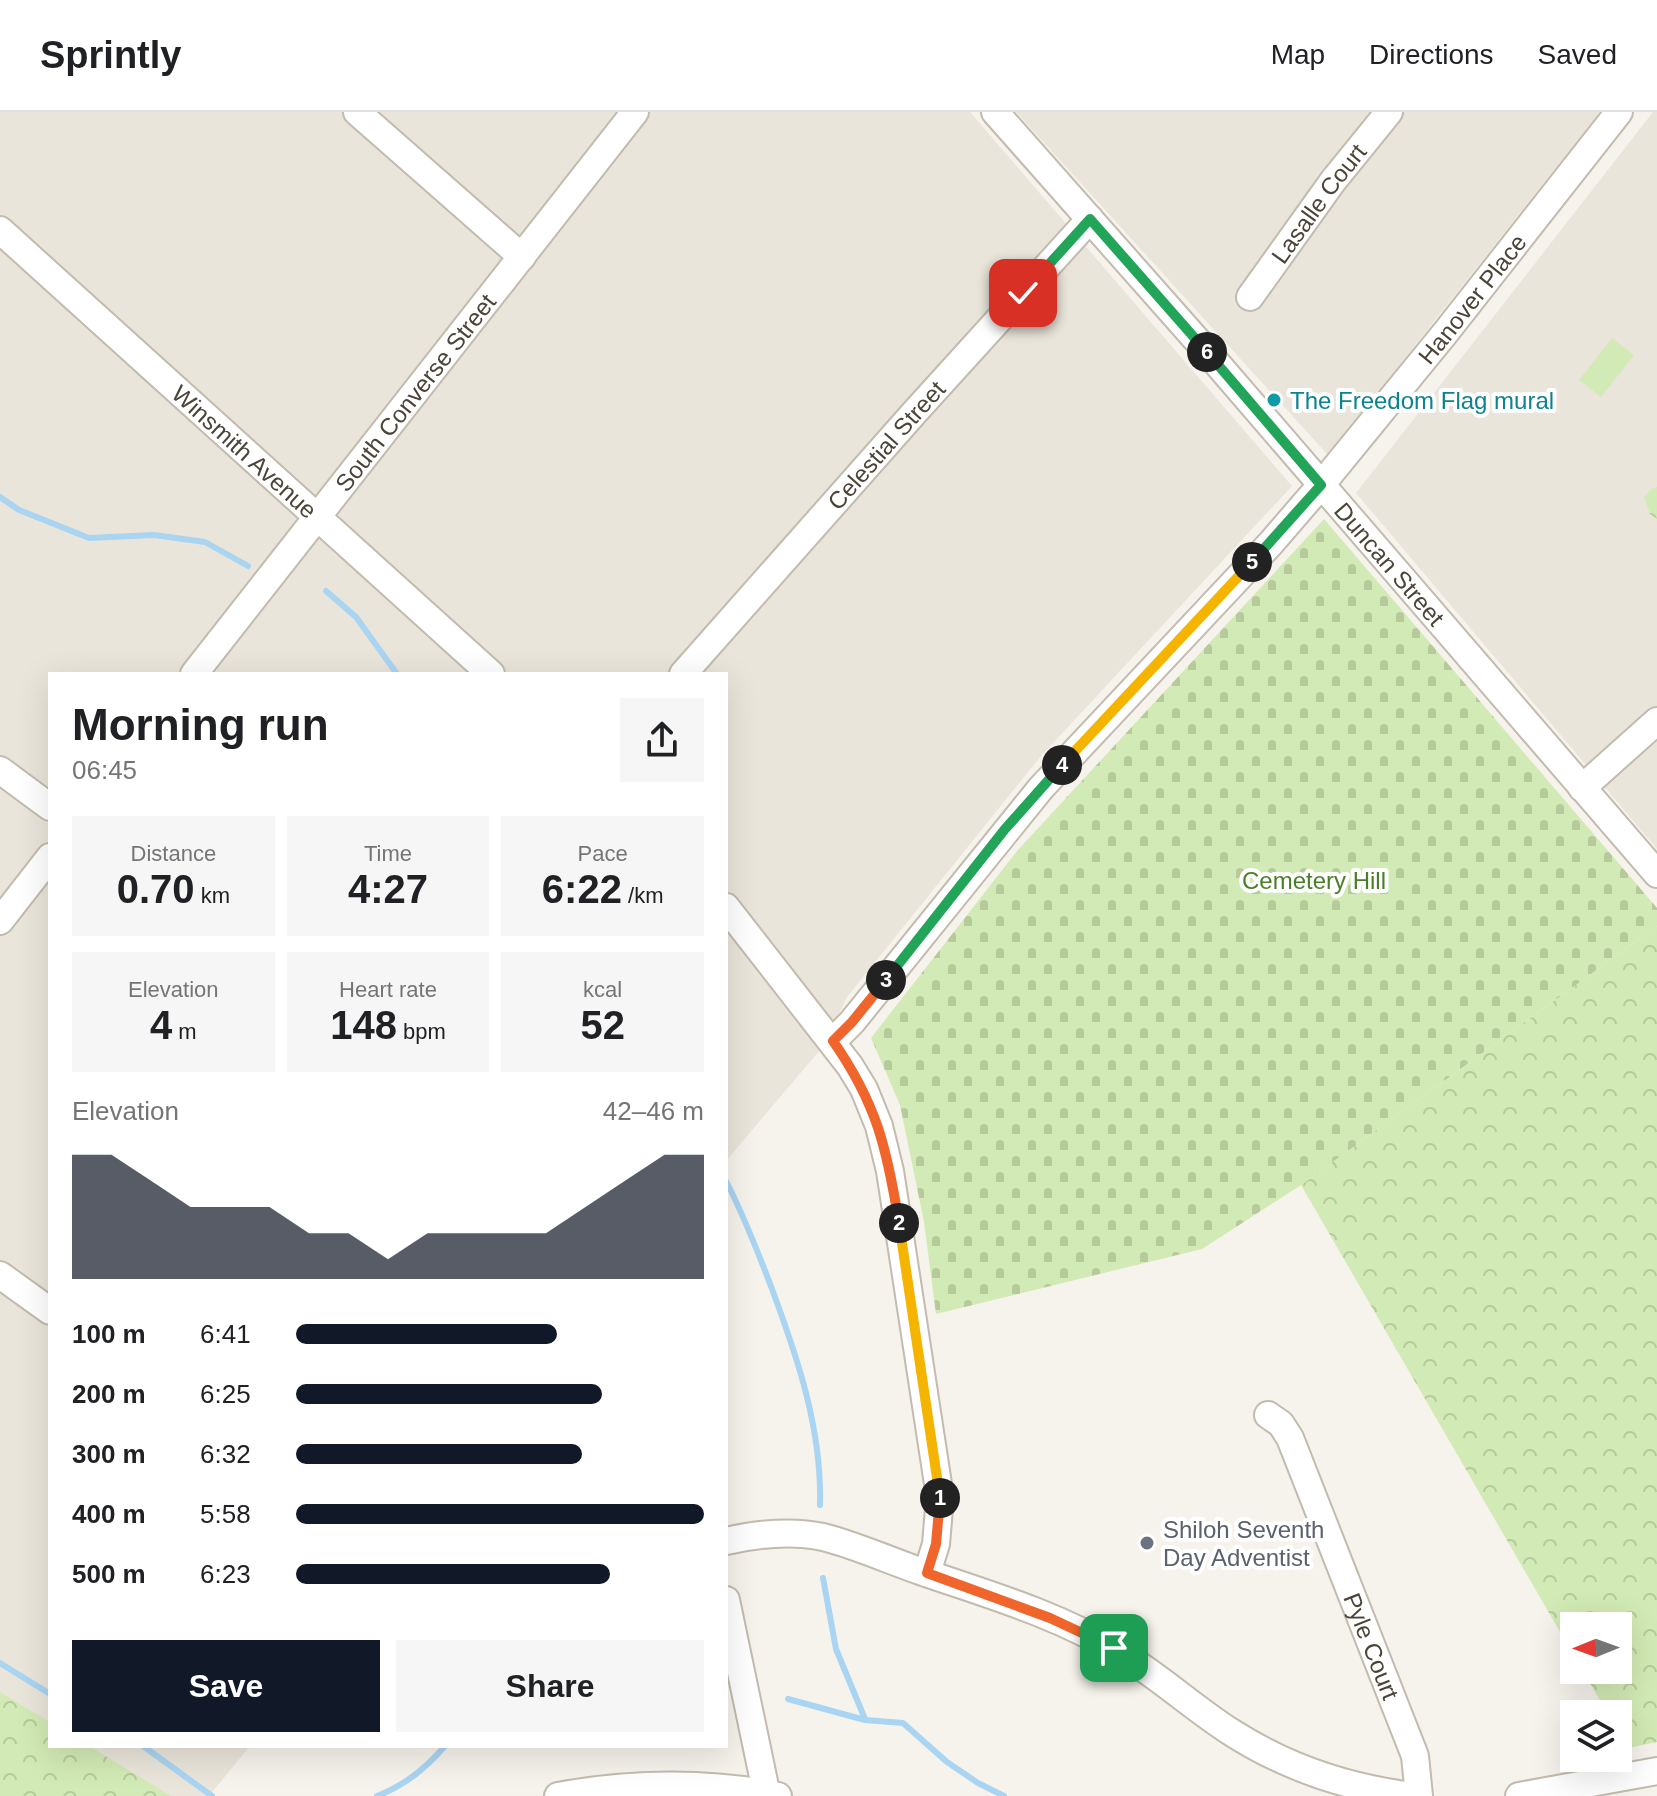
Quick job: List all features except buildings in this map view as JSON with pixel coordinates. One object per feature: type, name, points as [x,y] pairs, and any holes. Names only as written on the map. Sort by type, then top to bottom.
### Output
[{"type":"street","points":[[357,112],[522,257]]},
{"type":"street","name":"South Converse Street","points":[[196,672],[635,112]]},
{"type":"street","name":"Lasalle Court","points":[[1250,297],[1333,181],[1389,112]]},
{"type":"street","name":"Hanover Place","points":[[833,1041],[852,1022],[1041,788],[1271,543],[1321,485],[1619,112]]},
{"type":"street","name":"Duncan Street","points":[[1004,115],[1090,219],[1657,874]]},
{"type":"street","name":"Celestial Street","points":[[685,672],[1090,219]]},
{"type":"street","name":"Winsmith Avenue","points":[[0,230],[489,672]]},
{"type":"street","points":[[1582,788],[1657,721]]},
{"type":"street","points":[[0,770],[48,806]]},
{"type":"street","points":[[0,921],[48,860]]},
{"type":"street","points":[[728,910],[833,1041],[864,1089],[879,1126],[890,1171],[940,1497],[936,1544],[927,1573]]},
{"type":"street","points":[[0,1275],[48,1310]]},
{"type":"street","name":"Pyle Court","points":[[1268,1415],[1287,1431],[1415,1756],[1416,1796]]},
{"type":"street","points":[[728,1541],[771,1534],[822,1537],[1050,1618],[1114,1648],[1229,1731],[1267,1753],[1306,1771],[1348,1785],[1416,1796]]},
{"type":"street","points":[[558,1796],[629,1786],[671,1785],[770,1795],[728,1609]]},
{"type":"street","points":[[1519,1796],[1657,1771]]},
{"type":"shaded area","points":[[0,112],[970,112],[1292,486],[1041,756],[847,997],[825,1044],[728,1159],[728,672],[48,672],[48,1748],[248,1748],[209,1796],[0,1796]]},
{"type":"shaded area","points":[[1016,112],[1600,112],[1328,455]]},
{"type":"shaded area","points":[[1653,112],[1657,112],[1657,849],[1356,493]]},
{"type":"green space","points":[[1612,338],[1634,355],[1601,397],[1579,380]]},
{"type":"green space","points":[[1657,487],[1657,519],[1650,514],[1644,498]]},
{"type":"green space","name":"Cemetery Hill","points":[[1324,519],[1657,908],[1657,926],[1301,1185],[1202,1249],[936,1314],[924,1222],[900,1105],[871,1038],[1017,851]]},
{"type":"green space","points":[[1657,926],[1657,1742],[1632,1747],[1632,1700],[1600,1700],[1590,1684],[1632,1684],[1632,1612],[1560,1612],[1560,1632],[1301,1185]]},
{"type":"green space","points":[[0,1692],[48,1721],[48,1748],[92,1748],[171,1796],[0,1796]]},
{"type":"waterway","points":[[0,497],[19,510],[89,538],[154,535],[205,542],[248,566]]},
{"type":"waterway","points":[[326,591],[356,617],[396,672]]},
{"type":"waterway","points":[[728,1185],[782,1315],[799,1368],[813,1422],[820,1505]]},
{"type":"waterway","points":[[823,1578],[836,1649],[865,1719]]},
{"type":"waterway","points":[[0,1663],[48,1693]]},
{"type":"waterway","points":[[788,1699],[865,1720],[903,1723],[947,1762],[1004,1796]]},
{"type":"waterway","points":[[146,1748],[212,1796]]},
{"type":"waterway","points":[[377,1796],[414,1776],[443,1748]]},
{"type":"place","name":"The Freedom Flag mural","points":[[1274,400]]},
{"type":"place","name":"Shiloh Seventh Day Adventist","points":[[1147,1543]]},
{"type":"route","points":[[1023,293],[1090,219],[1321,485],[1271,543],[1005,829],[852,1022],[833,1041],[864,1089],[879,1126],[890,1171],[940,1497],[940,1521],[927,1573],[1050,1618],[1114,1648]]}]
